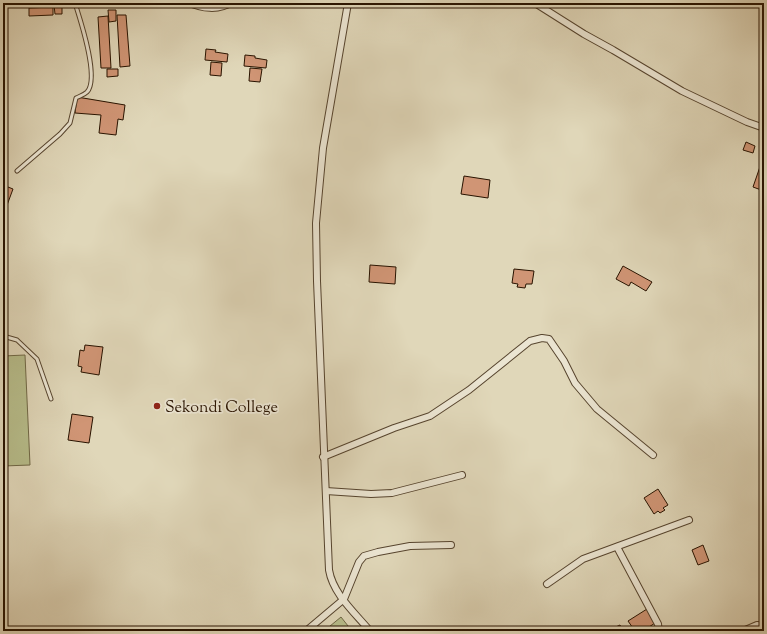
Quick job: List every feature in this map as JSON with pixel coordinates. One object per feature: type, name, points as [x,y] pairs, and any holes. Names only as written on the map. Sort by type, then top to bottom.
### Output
[{"type":"street","points":[[348,3],[323,148],[316,223],[323,457],[329,570],[332,583],[370,631]]},
{"type":"street","points":[[535,3],[584,34],[620,53],[682,90],[747,122],[764,128]]},
{"type":"street","points":[[323,457],[394,428],[430,416],[469,390],[530,341],[542,338],[549,339],[564,361],[575,383],[597,409],[653,455]]},
{"type":"street","points":[[326,491],[371,494],[392,493],[462,475]]},
{"type":"street","points":[[547,584],[583,560],[689,520]]},
{"type":"street","points":[[306,631],[344,599],[359,562],[364,556],[410,546],[451,545]]},
{"type":"street","points":[[616,547],[658,624],[660,631]]},
{"type":"street","points":[[743,631],[757,625],[764,626]]},
{"type":"lane","points":[[17,171],[60,134],[70,122],[76,98],[88,91],[90,85],[89,54],[84,31],[75,3]]},
{"type":"lane","points":[[185,3],[210,10],[230,6],[234,3]]},
{"type":"lane","points":[[3,336],[17,340],[37,359],[50,398]]},
{"type":"green space","points":[[25,355],[30,465],[3,466],[3,356]]},
{"type":"green space","points":[[341,617],[352,631],[324,631]]},
{"type":"building","points":[[54,5],[62,5],[62,14],[55,14]]},
{"type":"building","points":[[53,7],[53,15],[29,16],[29,8]]},
{"type":"building","points":[[108,10],[116,10],[116,21],[109,22]]},
{"type":"building","points":[[117,15],[126,15],[130,66],[120,67]]},
{"type":"building","points":[[108,16],[111,68],[101,68],[98,17]]},
{"type":"building","points":[[206,49],[216,50],[215,52],[228,54],[227,62],[205,60]]},
{"type":"building","points":[[245,55],[255,56],[255,58],[267,60],[266,68],[244,66]]},
{"type":"building","points":[[211,62],[222,63],[221,76],[210,75]]},
{"type":"building","points":[[250,68],[262,69],[260,82],[249,81]]},
{"type":"building","points":[[107,69],[118,69],[118,76],[107,77]]},
{"type":"building","points":[[77,97],[125,105],[123,120],[118,119],[116,135],[99,133],[101,115],[75,113]]},
{"type":"building","points":[[746,142],[755,146],[753,153],[743,150]]},
{"type":"building","points":[[764,158],[764,191],[753,187]]},
{"type":"building","points":[[464,176],[490,180],[488,198],[461,194]]},
{"type":"building","points":[[3,185],[13,189],[3,216]]},
{"type":"building","points":[[370,265],[396,267],[395,284],[369,282]]},
{"type":"building","points":[[623,266],[652,282],[646,291],[631,282],[629,286],[616,279]]},
{"type":"building","points":[[514,269],[534,271],[532,284],[526,284],[525,288],[517,287],[518,284],[512,283]]},
{"type":"building","points":[[85,345],[103,347],[99,375],[81,372],[82,367],[78,366],[80,350],[84,351]]},
{"type":"building","points":[[72,414],[93,417],[89,443],[68,440]]},
{"type":"building","points":[[658,489],[668,505],[663,508],[665,510],[660,513],[658,511],[654,514],[644,498]]},
{"type":"building","points":[[703,545],[709,561],[698,565],[692,550]]},
{"type":"building","points":[[647,609],[655,623],[643,631],[635,631],[628,621]]},
{"type":"building","points":[[620,625],[623,631],[607,631]]},
{"type":"place","name":"Sekondi College","points":[[157,406]]}]
